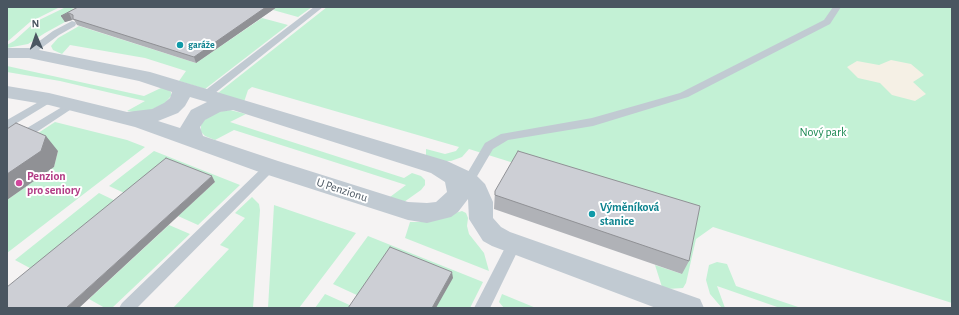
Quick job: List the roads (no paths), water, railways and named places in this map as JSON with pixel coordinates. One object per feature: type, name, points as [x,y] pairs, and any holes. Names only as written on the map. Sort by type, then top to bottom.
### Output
[{"type":"street","points":[[7,53],[30,53],[144,76],[457,176],[477,190],[480,197],[481,219],[486,227],[496,236],[514,244],[690,308]]},
{"type":"street","points":[[7,92],[49,99],[124,117],[147,117],[171,108],[178,102],[182,94],[182,90],[176,86]]},
{"type":"street","points":[[195,141],[190,131],[190,126],[198,115],[216,106],[234,104]]},
{"type":"street","name":"U Penzionu","points":[[124,117],[270,167],[408,211],[427,213],[442,210],[450,205],[459,194],[457,176]]},
{"type":"lane","points":[[211,91],[319,7]]},
{"type":"lane","points":[[457,176],[472,175],[489,146],[505,137],[593,122],[684,94],[827,22],[837,7]]},
{"type":"lane","points":[[30,53],[52,36],[72,24]]},
{"type":"lane","points":[[7,125],[49,99]]},
{"type":"lane","points":[[7,146],[72,104]]},
{"type":"lane","points":[[127,308],[270,167]]},
{"type":"lane","points":[[482,308],[514,244]]},
{"type":"place","name":"garáže","points":[[180,45]]},
{"type":"place","name":"Penzion pro seniory","points":[[19,183]]},
{"type":"place","name":"Výměníková stanice","points":[[592,214]]},
{"type":"park label","name":"Nový park","points":[[823,132]]}]
